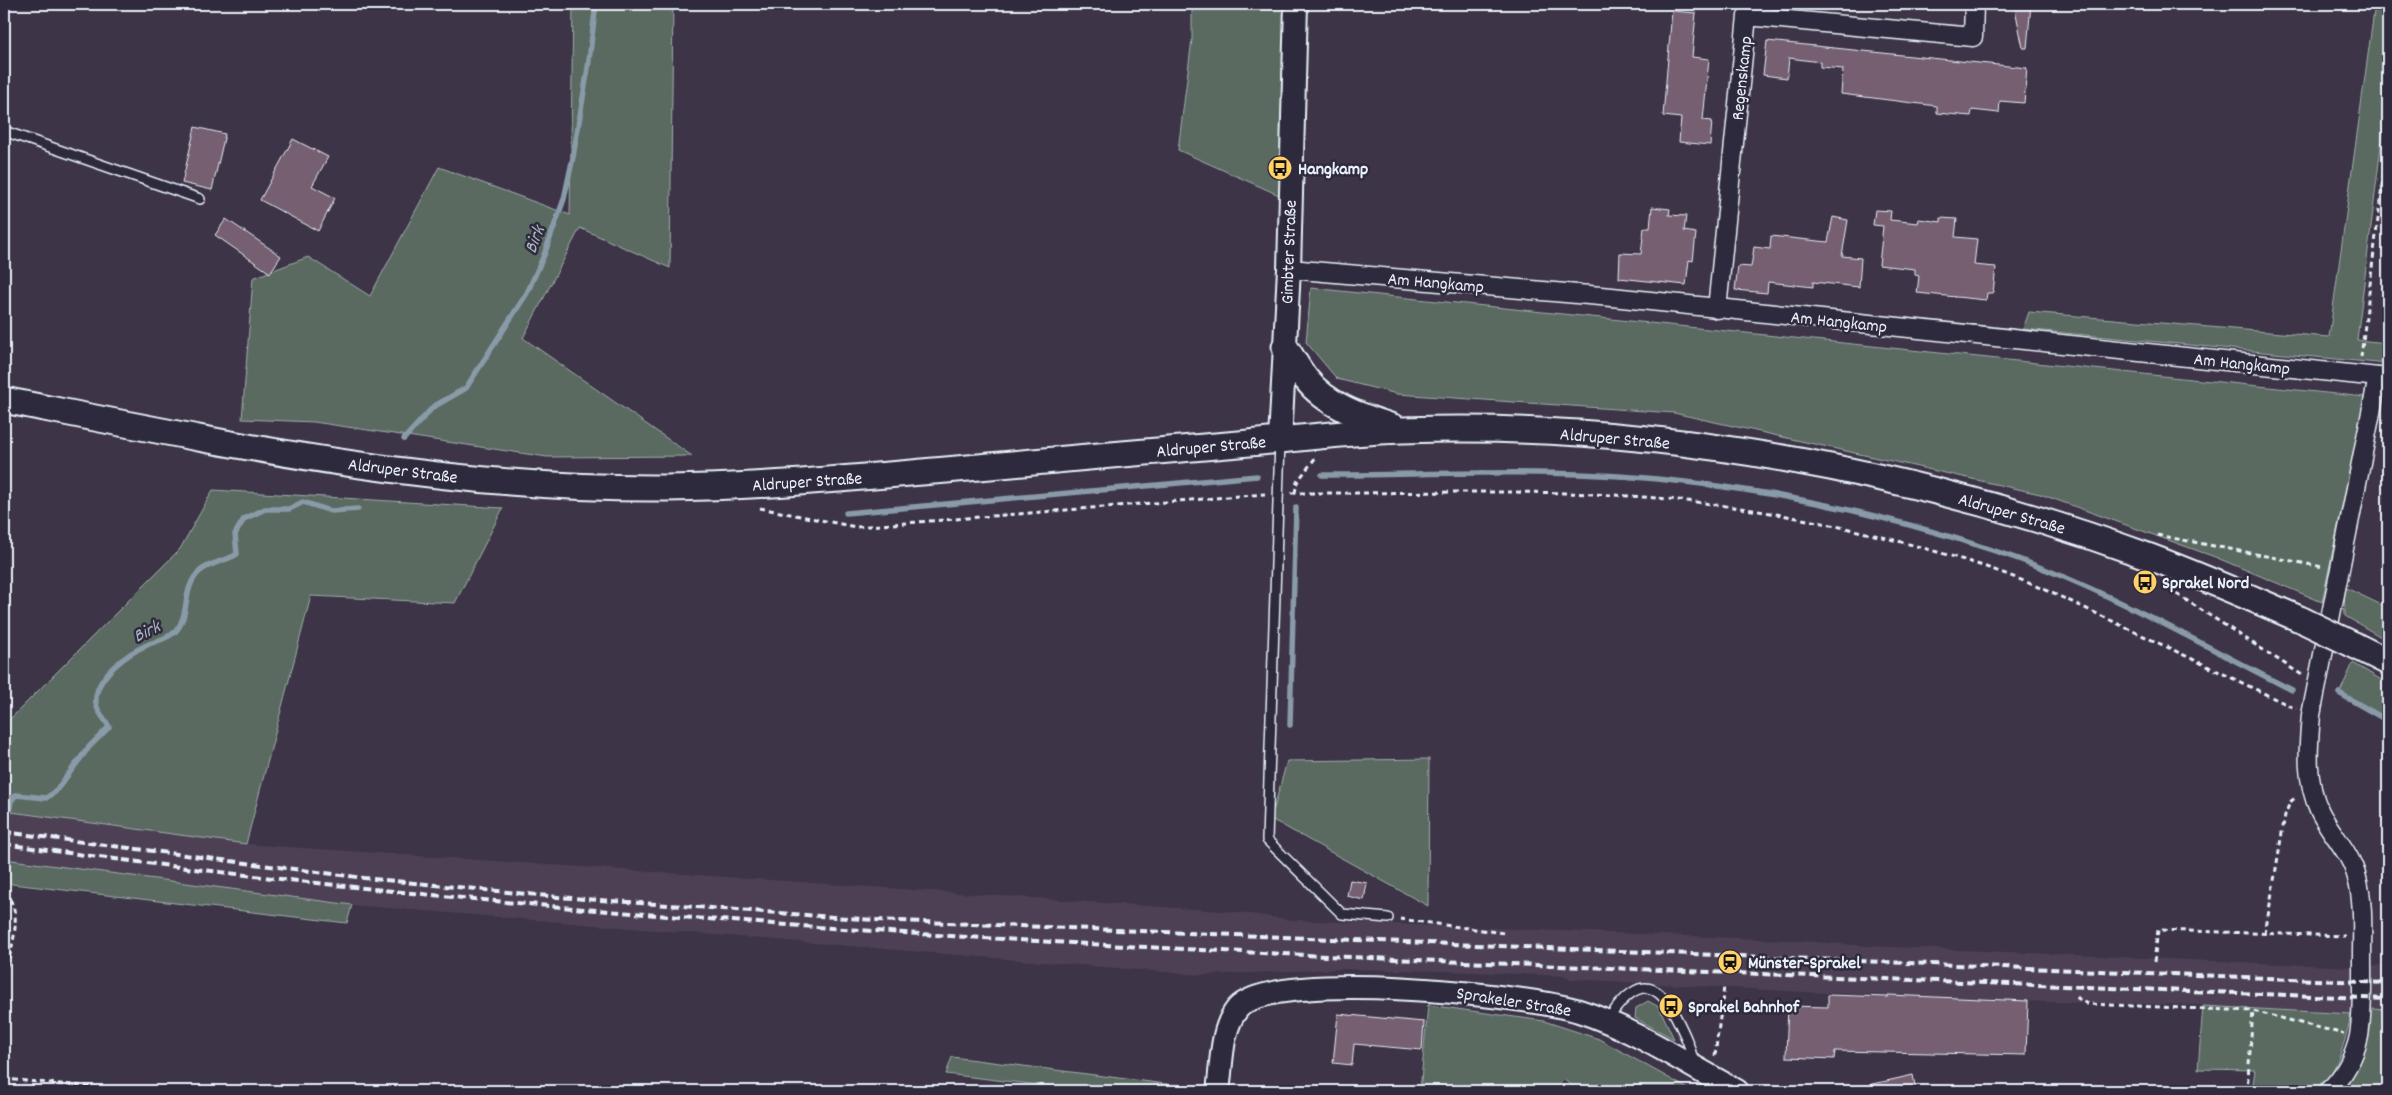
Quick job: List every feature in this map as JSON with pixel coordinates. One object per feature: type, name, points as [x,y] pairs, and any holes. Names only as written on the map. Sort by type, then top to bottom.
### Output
[{"type":"main road","points":[[1285,347],[1307,380],[1332,402],[1362,417],[1402,430]]},
{"type":"main road","name":"Aldruper Straße","points":[[4,400],[299,457],[412,473],[522,482],[660,488],[790,484],[1402,430],[1510,431],[1612,436],[1704,447],[1838,469],[1948,495],[2092,537],[2217,583],[2302,620],[2388,662]]},
{"type":"street","name":"Gimbter Straße","points":[[1280,440],[1289,268],[1296,4]]},
{"type":"street","name":"Regenskamp","points":[[1716,309],[1747,16],[1973,37],[1974,4]]},
{"type":"street","name":"Am Hangkamp","points":[[1289,268],[1716,309],[2383,378]]},
{"type":"street","points":[[2328,1091],[2345,1072],[2359,1038],[2362,1010],[2362,900],[2357,875],[2349,857],[2321,812],[2311,788],[2307,762],[2311,716],[2317,685],[2383,378]]},
{"type":"street","name":"Sprakeler Straße","points":[[1218,1091],[1229,1021],[1238,1008],[1248,1000],[1276,992],[1362,987],[1465,992],[1516,998],[1579,1012],[1606,1022],[1737,1091]]},
{"type":"lane","points":[[4,131],[200,199]]},
{"type":"lane","points":[[1280,440],[1267,840],[1342,914],[1388,918]]},
{"type":"lane","points":[[1606,1022],[1630,992],[1641,988],[1652,988],[1665,996],[1671,1006],[1703,1073]]},
{"type":"path","points":[[2359,376],[2388,138]]},
{"type":"path","points":[[1279,492],[1481,490],[1643,497],[1711,504],[1792,518],[1923,547],[1989,568],[2049,591],[2311,716]]},
{"type":"path","points":[[2150,534],[2341,570]]},
{"type":"path","points":[[2161,584],[2317,685]]},
{"type":"path","points":[[2264,934],[2284,815]]},
{"type":"path","points":[[4,976],[14,940],[16,923],[13,907],[5,894]]},
{"type":"path","points":[[1388,918],[1504,933]]},
{"type":"path","points":[[2154,962],[2158,930],[2326,936]]},
{"type":"path","points":[[1703,1073],[1724,987]]},
{"type":"path","points":[[2076,997],[2087,1004],[2253,1011],[2326,1029]]},
{"type":"path","points":[[2247,1091],[2253,1011]]},
{"type":"path","points":[[4,1079],[139,1091]]},
{"type":"shaded area","points":[[4,811],[246,844],[1235,912],[1292,920],[1787,940],[1869,946],[2353,967],[2351,1014],[2195,1005],[2049,1002],[1804,992],[1571,979],[1566,976],[1446,971],[1341,969],[1201,975],[352,905],[4,859]]},
{"type":"shaded area","points":[[2388,964],[2388,1010],[2370,1009],[2370,967]]},
{"type":"green space","points":[[573,4],[673,4],[670,268],[580,228],[523,338],[692,456],[547,457],[314,422],[242,419],[253,278],[308,257],[370,296],[439,167],[570,215]]},
{"type":"green space","points":[[1192,4],[1284,4],[1281,196],[1178,150],[1192,39]]},
{"type":"green space","points":[[2375,4],[2388,4],[2388,89],[2357,340],[2388,343],[2388,364],[2023,329],[2029,312],[2329,337]]},
{"type":"green space","points":[[1311,288],[2365,397],[2322,602],[2215,557],[2040,494],[1674,413],[1397,394],[1337,379],[1306,342]]},
{"type":"green space","points":[[213,490],[503,508],[455,603],[311,596],[246,844],[4,811],[4,725],[180,549]]},
{"type":"green space","points":[[2344,587],[2388,608],[2388,641],[2345,616]]},
{"type":"green space","points":[[2353,663],[2388,684],[2388,723],[2340,692]]},
{"type":"green space","points":[[1429,759],[1428,906],[1271,819],[1287,761]]},
{"type":"green space","points":[[4,859],[352,905],[347,923],[12,884],[4,880]]},
{"type":"green space","points":[[1648,1001],[1659,1007],[1674,1039],[1635,1018],[1636,1008]]},
{"type":"green space","points":[[1428,1005],[1544,1021],[1599,1039],[1692,1091],[1580,1091],[1564,1080],[1552,1091],[1420,1091]]},
{"type":"green space","points":[[2203,1006],[2351,1014],[2339,1058],[2334,1069],[2320,1087],[2299,1093],[2252,1091],[2255,1070],[2198,1069]]},
{"type":"green space","points":[[2370,1009],[2388,1010],[2388,1082],[2378,1091],[2343,1091],[2359,1063]]},
{"type":"green space","points":[[952,1057],[1190,1087],[1190,1091],[1089,1091],[946,1074]]},
{"type":"building","points":[[2014,4],[2031,4],[2027,48],[2023,48]]},
{"type":"building","points":[[1672,11],[1696,13],[1692,57],[1709,59],[1703,120],[1712,121],[1710,145],[1679,142],[1681,118],[1663,116]]},
{"type":"building","points":[[1767,41],[2027,68],[2024,103],[2000,101],[1999,113],[1972,110],[1971,116],[1937,113],[1937,106],[1841,94],[1843,69],[1820,67],[1820,62],[1789,58],[1787,78],[1763,75]]},
{"type":"building","points":[[195,127],[225,134],[212,190],[182,183]]},
{"type":"building","points":[[293,139],[328,157],[312,186],[335,198],[318,231],[260,200]]},
{"type":"building","points":[[1652,207],[1670,209],[1669,215],[1686,216],[1684,231],[1696,233],[1693,261],[1689,260],[1686,285],[1619,278],[1620,253],[1641,254],[1644,228],[1650,228]]},
{"type":"building","points":[[1875,210],[1891,211],[1890,220],[1918,223],[1919,219],[1941,222],[1941,218],[1957,219],[1955,237],[1977,239],[1974,265],[1996,267],[1993,293],[1987,293],[1986,300],[1917,293],[1919,276],[1915,275],[1915,269],[1879,265],[1883,226],[1873,225]]},
{"type":"building","points":[[1833,217],[1848,220],[1842,256],[1861,258],[1859,287],[1813,282],[1813,287],[1768,282],[1767,293],[1735,290],[1738,266],[1751,267],[1754,247],[1770,249],[1771,236],[1828,242]]},
{"type":"building","points":[[226,219],[281,256],[270,273],[215,235]]},
{"type":"building","points":[[1350,880],[1367,883],[1364,900],[1347,896]]},
{"type":"building","points":[[1828,995],[1888,997],[1888,995],[2028,1001],[2026,1055],[1835,1051],[1834,1059],[1786,1057],[1788,1006],[1828,1007]]},
{"type":"building","points":[[1338,1014],[1424,1022],[1422,1050],[1354,1044],[1352,1065],[1333,1063]]},
{"type":"building","points":[[1913,1075],[1916,1091],[1869,1091],[1869,1085]]},
{"type":"waterway","name":"Birk","points":[[404,439],[433,407],[466,388],[527,293],[544,255],[564,199],[573,157],[588,68],[596,4]]},
{"type":"waterway","points":[[1322,475],[1532,473],[1616,476],[1657,479],[1743,490],[1830,506],[1957,539],[1998,552],[2074,581],[2148,616],[2292,690]]},
{"type":"waterway","points":[[846,513],[1257,476]]},
{"type":"waterway","name":"Birk","points":[[9,814],[11,801],[16,795],[46,798],[55,792],[89,747],[109,727],[96,704],[100,684],[114,667],[131,653],[176,631],[183,617],[188,593],[194,578],[203,569],[237,554],[235,534],[244,519],[265,509],[289,509],[303,502],[331,511],[358,509]]},
{"type":"waterway","points":[[1290,725],[1296,507]]},
{"type":"waterway","points":[[2339,693],[2388,721]]},
{"type":"railway","points":[[4,832],[364,878],[558,897],[875,920],[2388,983]]},
{"type":"railway","points":[[4,844],[392,891],[586,909],[975,937],[1365,958],[2388,999]]},
{"type":"place","name":"Hangkamp","points":[[1280,168]]},
{"type":"place","name":"Sprakel Nord","points":[[2145,582]]},
{"type":"place","name":"Münster-Sprakel","points":[[1730,962]]},
{"type":"place","name":"Sprakel Bahnhof","points":[[1671,1006]]}]
